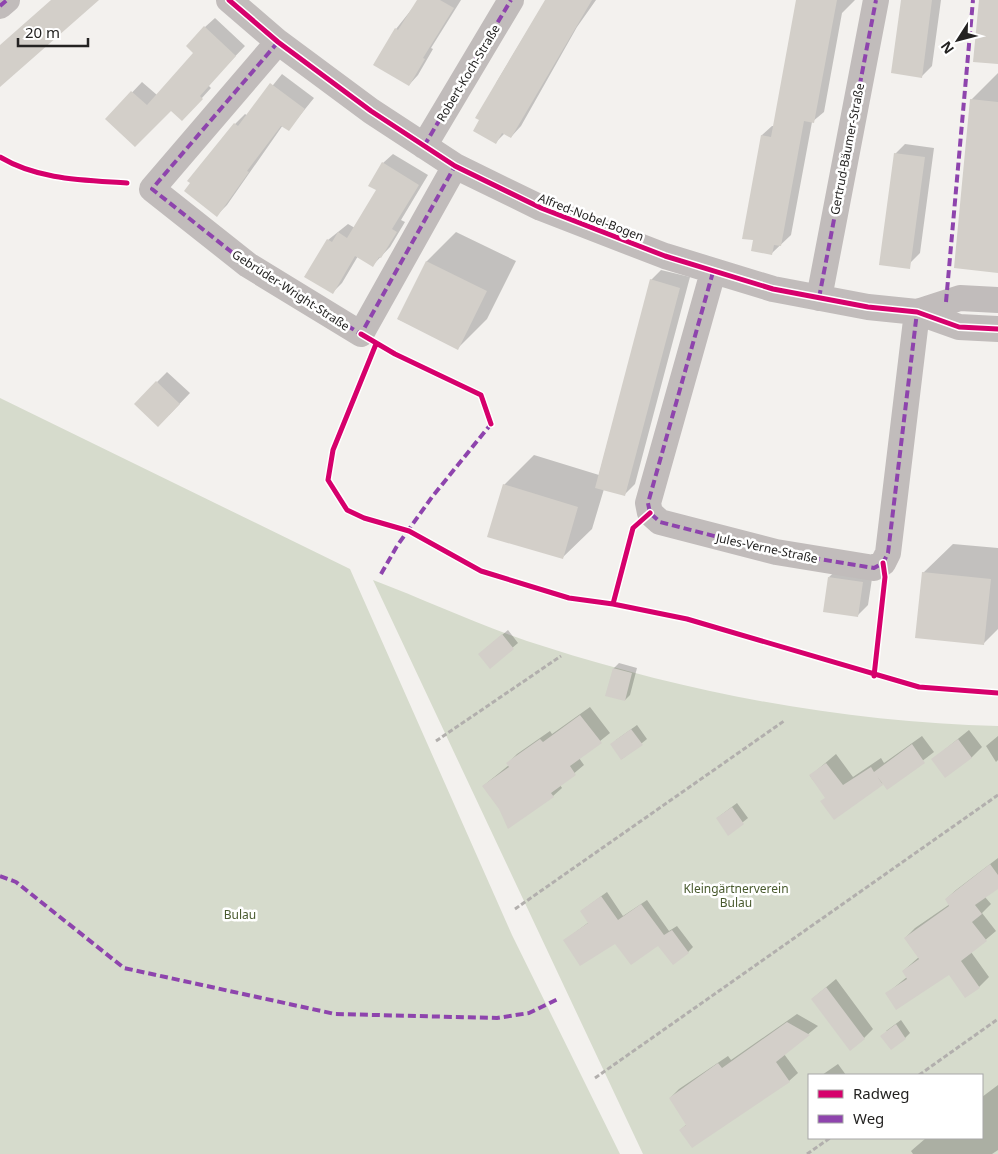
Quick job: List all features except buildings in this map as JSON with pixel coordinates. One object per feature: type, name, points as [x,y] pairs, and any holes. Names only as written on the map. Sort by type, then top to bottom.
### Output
[{"type":"street","points":[[0,6],[7,0]]},
{"type":"street","name":"Alfred-Nobel-Bogen","points":[[229,0],[278,42],[371,112],[455,166],[541,208],[713,272],[773,289],[819,298],[917,312],[959,328],[998,329]]},
{"type":"street","name":"Robert-Koch-Straße","points":[[424,146],[511,0]]},
{"type":"street","name":"Gertrud-Bäumer-Straße","points":[[819,298],[876,0]]},
{"type":"street","name":"Gebrüder-Wright-Straße","points":[[278,42],[152,189],[248,265],[361,334],[455,166]]},
{"type":"street","name":"Jules-Verne-Straße","points":[[713,272],[648,503],[650,513],[660,522],[776,552],[874,568],[883,563],[888,553],[917,312]]},
{"type":"street","name":"Alfred-Nobel-Bogen","points":[[917,312],[960,298],[998,300]]},
{"type":"path","points":[[436,741],[561,656]]},
{"type":"path","points":[[515,908],[784,721]]},
{"type":"path","points":[[595,1078],[998,794]]},
{"type":"path","points":[[920,1074],[998,1020]]},
{"type":"path","points":[[807,1154],[829,1139]]},
{"type":"green space","name":"Bulau","points":[[0,398],[350,569],[512,935],[620,1154],[0,1154]]},
{"type":"green space","name":"Kleingärtnerverein Bulau","points":[[373,580],[524,640],[657,679],[769,703],[826,712],[883,719],[998,726],[998,1154],[643,1154]]},
{"type":"marked path","points":[[0,6],[7,0]]},
{"type":"marked path","points":[[424,146],[511,0]]},
{"type":"marked path","points":[[819,298],[876,0]]},
{"type":"marked path","points":[[946,302],[973,0]]},
{"type":"marked path","points":[[278,42],[152,189],[248,265],[361,334],[455,166]]},
{"type":"marked path","points":[[713,272],[648,503],[650,513],[660,522],[776,552],[874,568],[883,563],[888,553],[917,312]]},
{"type":"marked path","points":[[381,574],[397,546],[432,497],[491,424],[489,420]]},
{"type":"marked path","points":[[0,876],[16,882],[124,968],[335,1014],[497,1018],[529,1013],[558,999]]},
{"type":"cycle path","points":[[229,0],[278,42],[371,111],[455,166],[541,208],[665,256],[773,289],[868,307],[917,312],[959,327],[998,329]]},
{"type":"cycle path","points":[[0,157],[15,165],[46,175],[78,180],[127,183]]},
{"type":"cycle path","points":[[361,334],[395,354],[481,395],[491,424]]},
{"type":"cycle path","points":[[376,344],[333,450],[328,480],[347,510],[364,518],[409,531],[481,571],[569,598],[613,604],[687,619],[919,687],[998,693]]},
{"type":"cycle path","points":[[613,604],[633,528],[650,513]]},
{"type":"cycle path","points":[[874,676],[885,577],[883,563]]}]
